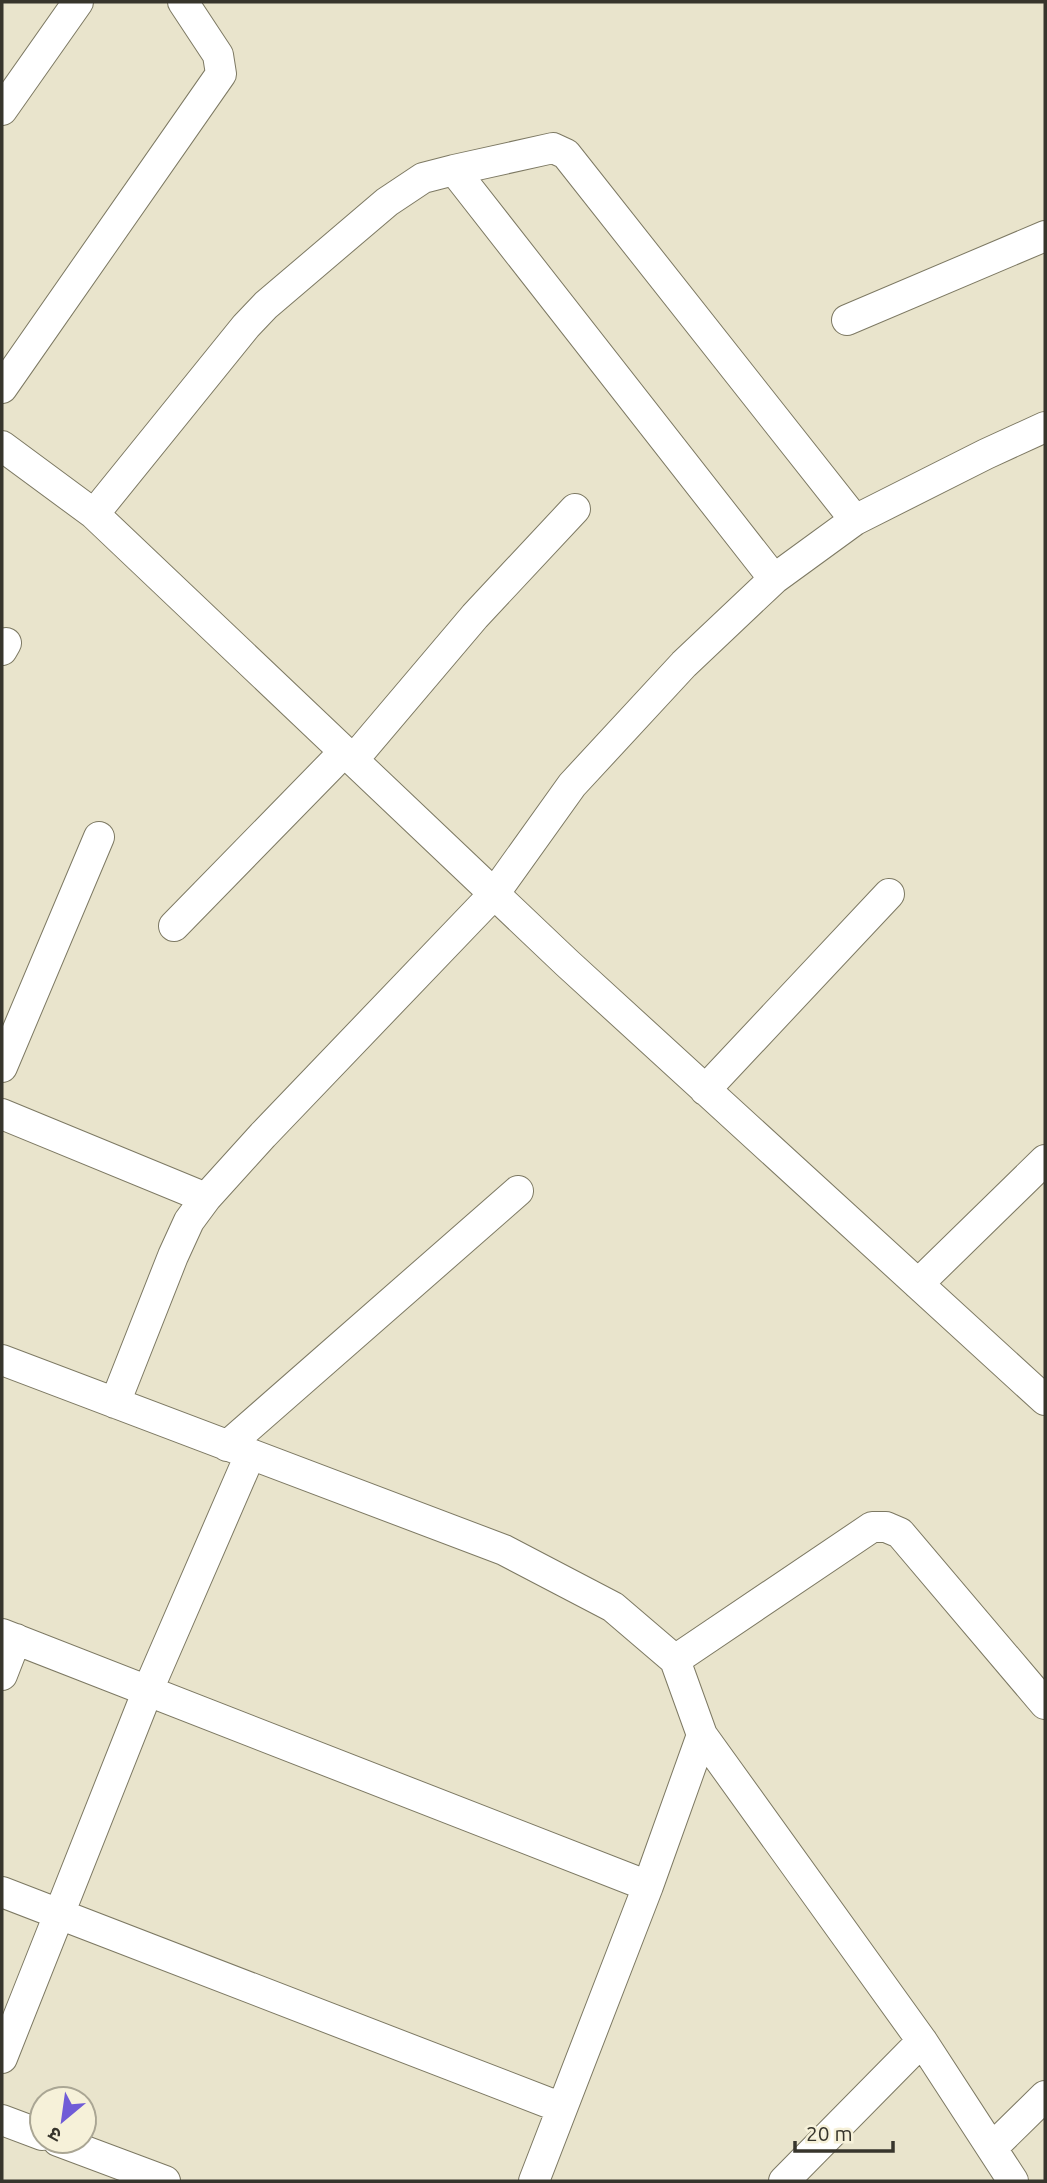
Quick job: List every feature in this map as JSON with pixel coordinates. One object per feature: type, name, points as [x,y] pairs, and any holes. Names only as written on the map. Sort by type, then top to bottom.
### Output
[{"type":"street","points":[[2,110],[78,2]]},
{"type":"street","points":[[2,388],[221,74],[218,55],[183,2]]},
{"type":"street","points":[[94,514],[246,326],[266,305],[387,202],[423,178],[554,148],[566,154],[855,520]]},
{"type":"street","points":[[454,170],[774,579]]},
{"type":"street","points":[[847,320],[1045,236]]},
{"type":"street","points":[[115,1403],[173,1256],[189,1221],[206,1198],[272,1125],[494,894],[572,785],[684,664],[774,579],[855,520],[1045,427]]},
{"type":"street","points":[[2,446],[94,514],[494,894],[1045,1400]]},
{"type":"street","points":[[174,926],[349,756],[575,509]]},
{"type":"street","points":[[2,1067],[99,837]]},
{"type":"street","points":[[705,1090],[889,894]]},
{"type":"street","points":[[2,1114],[206,1198]]},
{"type":"street","points":[[918,1284],[1045,1160]]},
{"type":"street","points":[[2,2058],[148,1690],[238,1450],[518,1191]]},
{"type":"street","points":[[2,1360],[504,1550],[613,1607],[675,1660],[702,1735],[922,2041],[1013,2181]]},
{"type":"street","points":[[675,1660],[872,1527],[886,1527],[900,1533],[1045,1704]]},
{"type":"street","points":[[2,1675],[9,1637],[648,1886]]},
{"type":"street","points":[[534,2181],[648,1886],[702,1735]]},
{"type":"street","points":[[2,1892],[562,2108]]},
{"type":"street","points":[[785,2181],[922,2041]]},
{"type":"street","points":[[992,2148],[1045,2096]]},
{"type":"street","points":[[2,2120],[28,2130]]},
{"type":"street","points":[[96,2155],[166,2181]]}]
